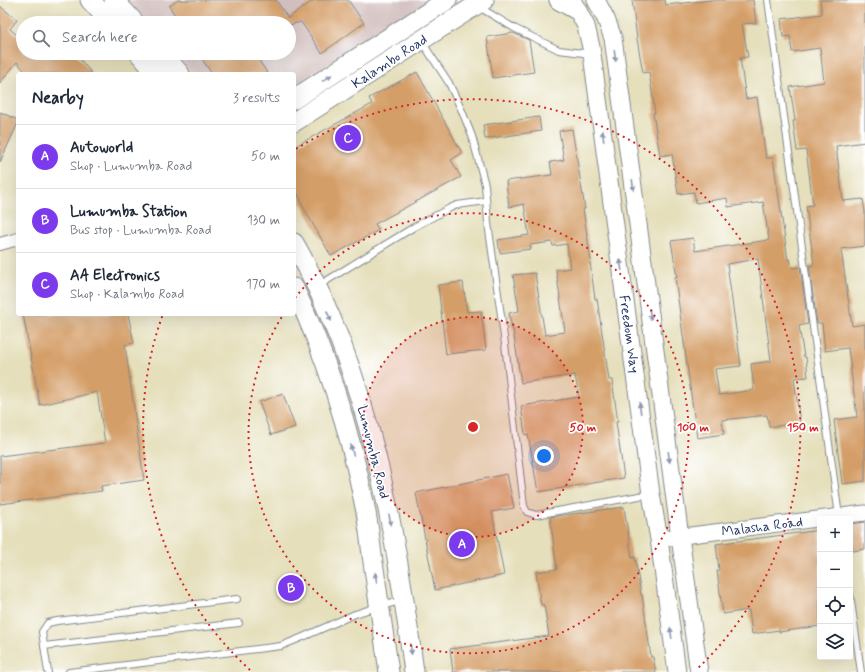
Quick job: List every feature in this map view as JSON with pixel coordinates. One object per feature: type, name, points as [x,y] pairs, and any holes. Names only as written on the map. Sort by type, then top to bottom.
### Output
[{"type":"main road","points":[[90,0],[105,16]]},
{"type":"main road","points":[[114,0],[129,16]]},
{"type":"main road","points":[[559,0],[574,5]]},
{"type":"main road","name":"Freedom Way","points":[[596,0],[606,19],[613,38],[699,672]]},
{"type":"main road","name":"Kalambo Road","points":[[296,98],[440,2]]},
{"type":"main road","name":"Kalambo Road","points":[[296,121],[479,3]]},
{"type":"main road","name":"Freedom Way","points":[[574,5],[586,26],[592,55],[651,494],[659,539],[677,672]]},
{"type":"main road","points":[[145,60],[155,72]]},
{"type":"main road","points":[[168,60],[178,72]]},
{"type":"main road","name":"Lumumba Road","points":[[296,247],[317,287],[339,337],[356,383],[374,445],[386,498],[405,600],[414,672]]},
{"type":"main road","name":"Lumumba Road","points":[[296,292],[308,318],[335,391],[353,450],[365,507],[389,672]]},
{"type":"street","points":[[440,2],[449,22]]},
{"type":"street","points":[[0,244],[16,240]]},
{"type":"street","name":"Malasha Road","points":[[850,516],[865,513]]},
{"type":"street","name":"Malasha Road","points":[[659,539],[817,521]]},
{"type":"lane","points":[[768,0],[840,516]]},
{"type":"lane","points":[[479,3],[514,28],[559,50],[592,55]]},
{"type":"lane","points":[[421,40],[449,83],[462,111],[472,136],[485,185],[488,223],[505,344],[524,506],[527,512],[536,514],[651,494]]},
{"type":"lane","points":[[317,287],[414,227],[450,208],[457,205],[486,201]]},
{"type":"lane","points":[[48,672],[42,632],[48,623],[57,620],[237,599]]},
{"type":"lane","points":[[69,672],[280,646],[303,638],[355,614],[405,600]]},
{"type":"lane","points":[[853,615],[861,672]]},
{"type":"lane","points":[[44,646],[239,623]]},
{"type":"shaded area","points":[[117,0],[438,0],[296,84],[296,72],[190,72],[180,60],[296,60],[296,16],[134,16]]},
{"type":"building","points":[[178,0],[276,0],[287,16],[175,16],[169,6]]},
{"type":"building","points":[[314,0],[348,0],[364,23],[322,53],[301,22],[296,23],[296,16],[291,16]]},
{"type":"building","points":[[632,0],[665,0],[666,5],[711,0],[753,0],[756,23],[742,24],[748,57],[740,58],[746,99],[757,97],[766,158],[773,158],[788,260],[790,259],[792,268],[800,267],[808,324],[799,326],[804,357],[806,357],[808,377],[794,378],[800,423],[769,427],[767,415],[722,420],[724,434],[697,438],[675,277],[677,277],[671,241],[693,238],[695,251],[769,240],[763,202],[728,207],[727,198],[696,203],[694,192],[678,194],[672,154],[660,156],[653,113],[655,113],[649,72],[643,73]],"holes":[[[758,259],[771,361],[751,364],[754,390],[719,395],[715,369],[741,366],[727,264]]]},
{"type":"building","points":[[820,0],[865,0],[865,142],[836,146],[843,201],[863,199],[865,212],[865,246],[841,249],[852,326],[865,324],[865,481],[842,484],[834,420],[857,417],[848,348],[825,351],[822,323],[817,323],[809,266],[814,265],[806,206],[813,205],[806,150],[797,151],[793,121],[795,121],[790,87],[824,82],[820,48],[792,52],[790,36],[783,37],[781,19],[822,14]]},
{"type":"building","points":[[0,6],[16,19],[10,29],[16,34],[16,60],[81,60],[90,72],[25,72],[17,62],[0,83]]},
{"type":"building","points":[[513,33],[529,40],[534,72],[493,78],[487,37]]},
{"type":"building","points":[[203,60],[259,60],[267,72],[211,72]]},
{"type":"building","points":[[417,72],[462,153],[451,160],[461,177],[375,224],[379,230],[331,256],[296,191],[296,146],[372,104],[369,98]]},
{"type":"building","points":[[0,112],[16,119],[16,127],[0,162]]},
{"type":"building","points":[[539,117],[541,131],[485,139],[483,125]]},
{"type":"building","points":[[572,129],[585,209],[583,209],[595,299],[597,299],[609,380],[612,380],[624,478],[538,492],[528,434],[525,435],[521,406],[579,397],[575,375],[521,383],[513,329],[509,313],[519,311],[513,275],[535,273],[545,335],[565,332],[556,270],[570,268],[567,244],[553,246],[552,242],[530,245],[531,249],[500,253],[498,240],[529,235],[524,204],[509,207],[506,181],[552,175],[550,162],[564,160],[559,131]]},
{"type":"building","points":[[463,282],[467,312],[481,311],[486,350],[446,354],[438,285]]},
{"type":"building","points":[[23,316],[128,316],[134,343],[125,345],[144,480],[101,486],[102,491],[0,504],[0,456],[105,443],[97,392],[40,405]]},
{"type":"building","points":[[283,394],[295,427],[271,435],[259,402]]},
{"type":"building","points":[[507,474],[514,508],[492,512],[504,575],[435,590],[416,493]]},
{"type":"building","points":[[624,507],[632,558],[635,557],[642,595],[651,657],[653,657],[656,672],[453,672],[450,649],[549,636],[544,605],[541,605],[536,572],[557,569],[550,517]]},
{"type":"building","points":[[865,522],[865,549],[853,551],[853,524]]},
{"type":"building","points":[[817,530],[817,626],[752,634],[749,610],[723,614],[717,571],[719,570],[716,544]]},
{"type":"place","name":"AA Electronics","points":[[348,138]]},
{"type":"place","name":"Autoworld","points":[[462,544]]},
{"type":"place","name":"Lumumba Station","points":[[291,588]]}]
